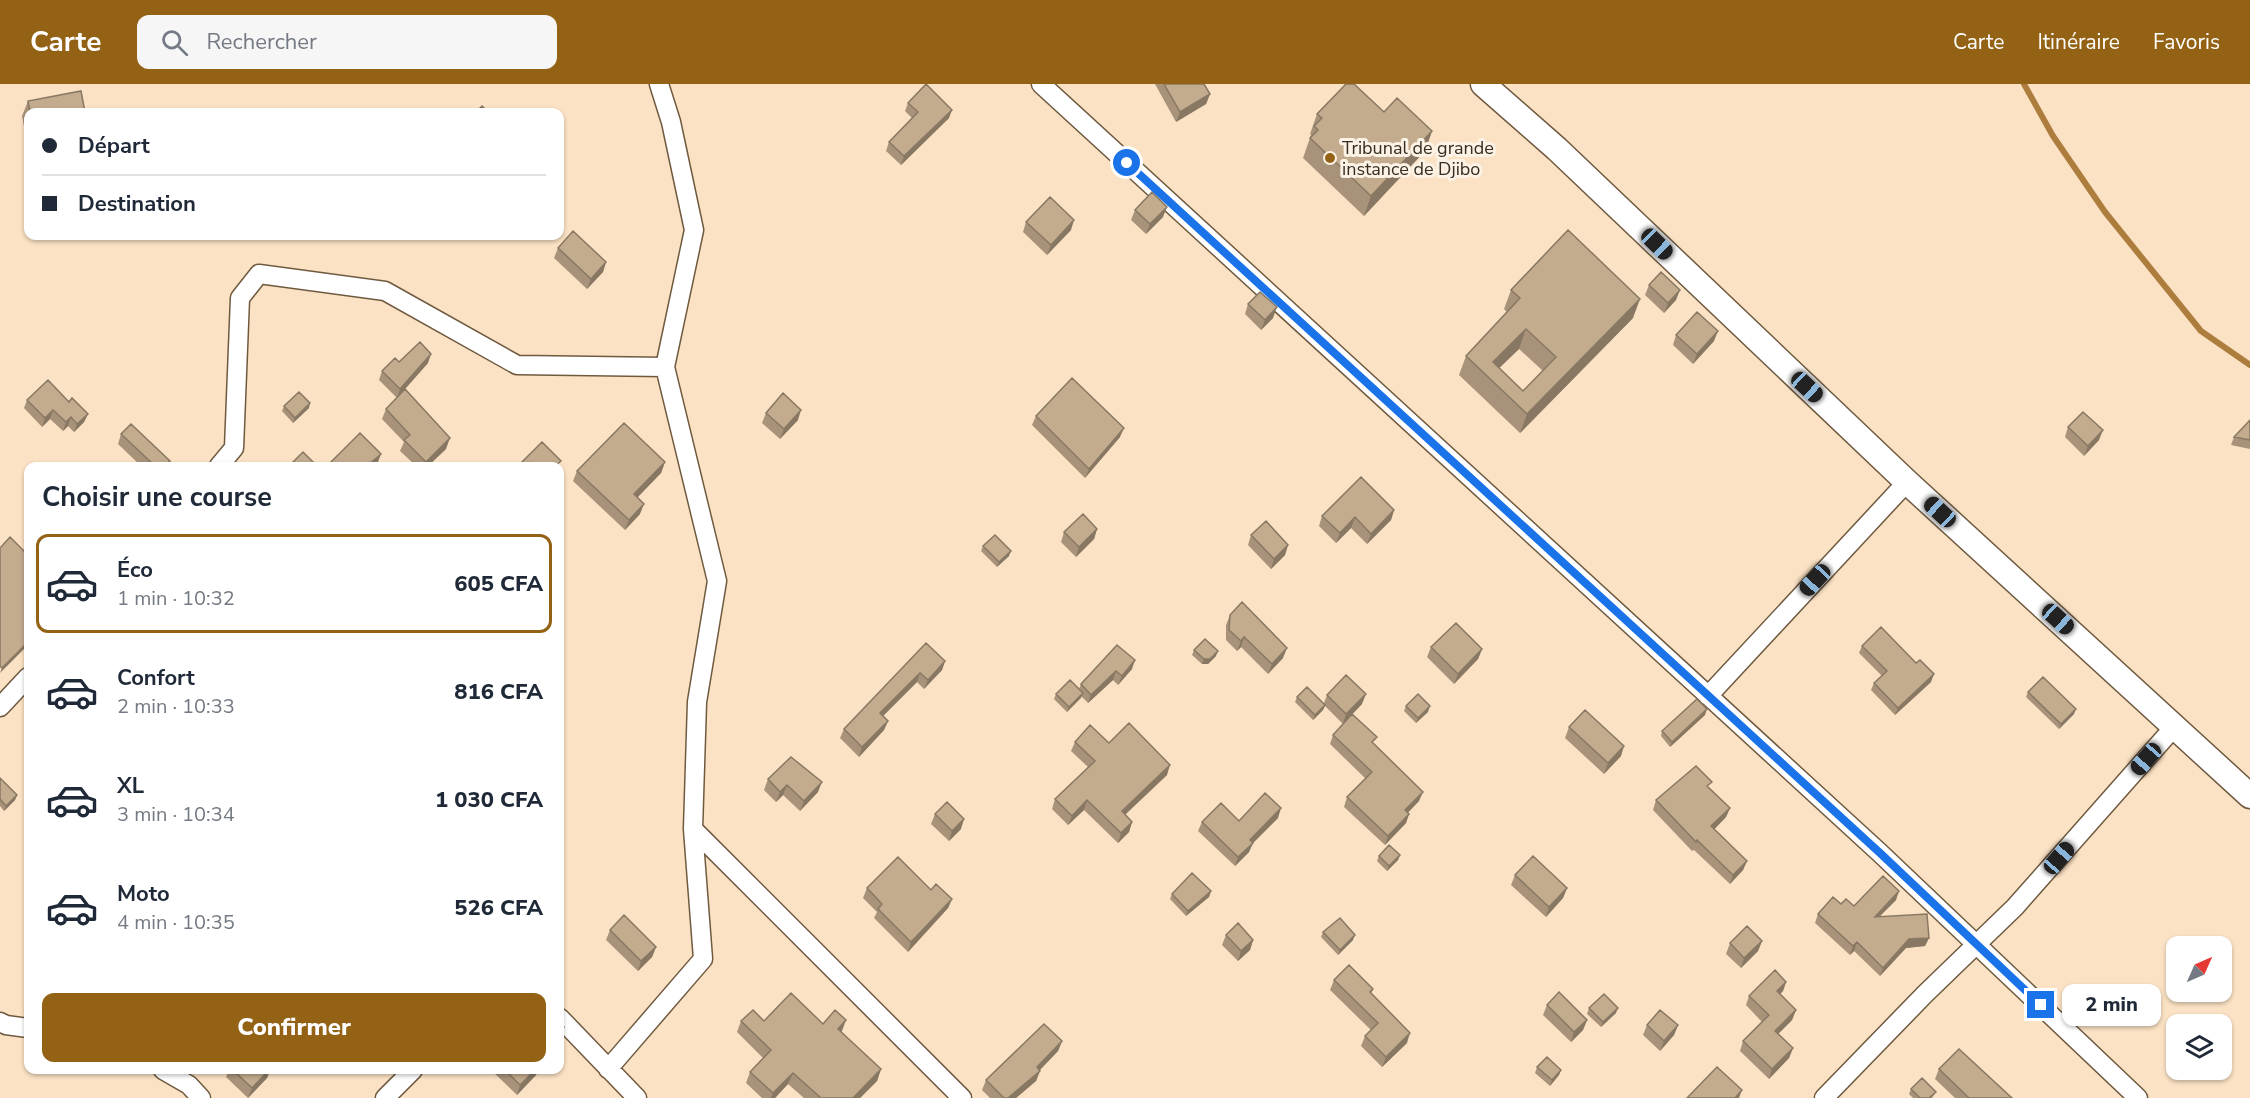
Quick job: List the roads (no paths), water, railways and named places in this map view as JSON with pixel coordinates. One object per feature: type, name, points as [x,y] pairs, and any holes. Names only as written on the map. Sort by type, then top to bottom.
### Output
[{"type":"main road","points":[[1483,84],[1557,149],[1907,482],[2250,796]]},
{"type":"street","points":[[608,1069],[703,959],[693,829],[697,702],[717,581],[664,367],[694,230],[671,122],[658,84]]},
{"type":"street","points":[[1041,84],[1977,944],[2138,1098]]},
{"type":"street","points":[[222,462],[234,448],[240,298],[259,274],[385,291],[517,365],[664,367]]},
{"type":"street","points":[[1708,696],[1907,482]]},
{"type":"street","points":[[0,707],[24,681]]},
{"type":"street","points":[[1824,1098],[2015,907],[2175,726]]},
{"type":"street","points":[[693,829],[962,1098]]},
{"type":"street","points":[[0,1022],[24,1027]]},
{"type":"street","points":[[564,1022],[637,1098]]},
{"type":"street","points":[[170,1074],[189,1085],[201,1098]]},
{"type":"street","points":[[385,1098],[409,1074]]},
{"type":"waterway","points":[[2024,84],[2053,136],[2105,212],[2201,331],[2250,365]]},
{"type":"place","name":"Tribunal de grande instance de Djibo","points":[[1330,158]]}]
